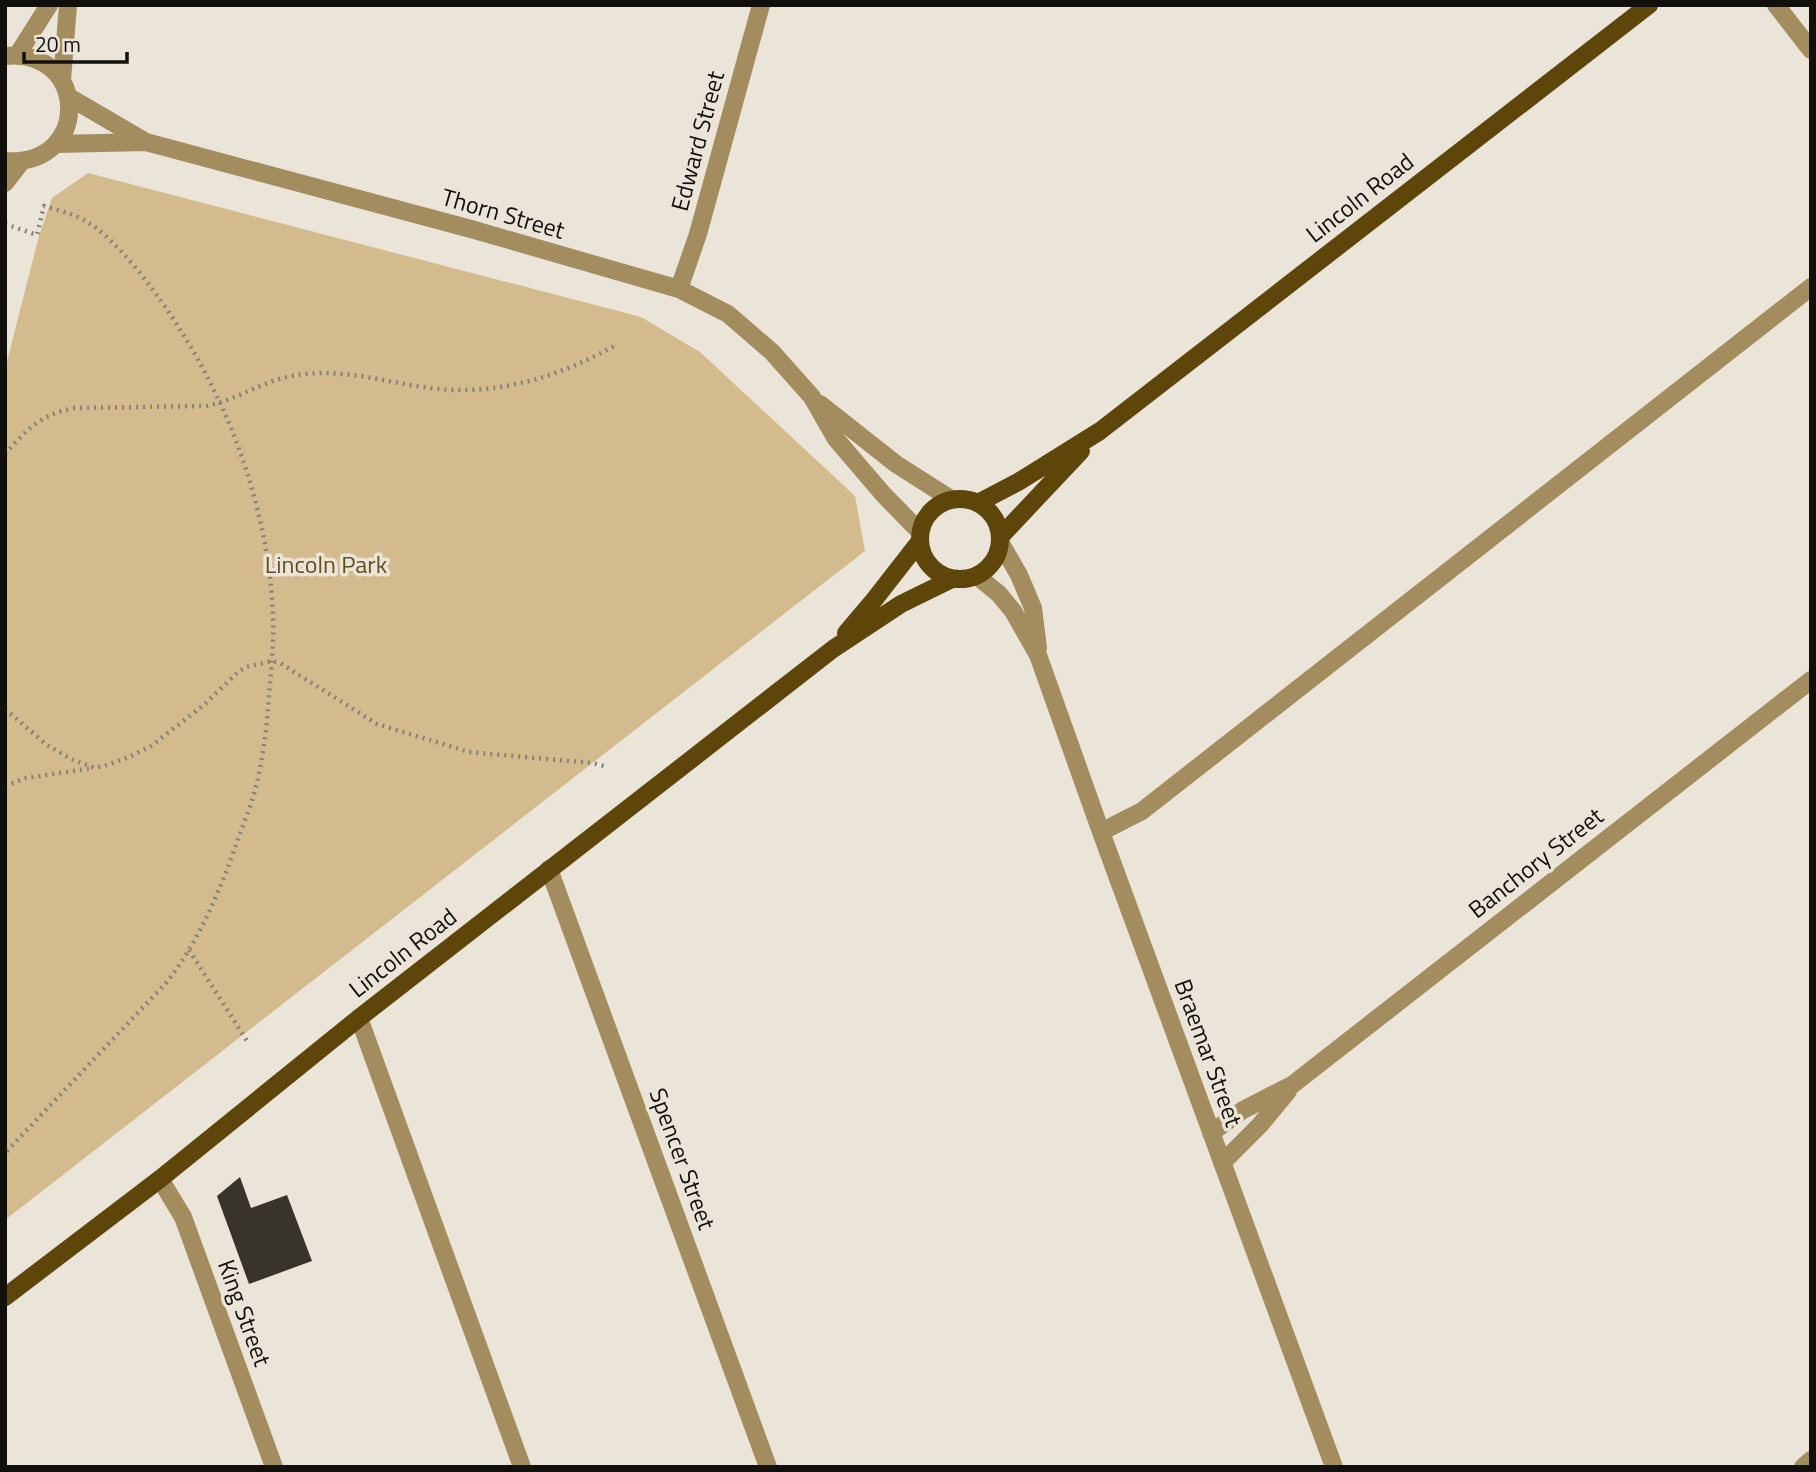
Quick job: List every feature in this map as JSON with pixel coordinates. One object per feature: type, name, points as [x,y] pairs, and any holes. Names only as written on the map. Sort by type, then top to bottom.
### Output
[{"type":"main road","name":"Lincoln Road","points":[[978,503],[1018,482],[1100,430],[1649,5]]},
{"type":"main road","name":"Lincoln Road","points":[[1000,539],[1100,430]]},
{"type":"main road","points":[[951,499],[978,503],[993,517],[1000,539],[998,553],[993,562],[977,576],[952,579],[929,565],[922,554],[920,536],[924,521],[931,511],[951,499]]},
{"type":"main road","name":"Lincoln Road","points":[[832,649],[874,600],[920,536]]},
{"type":"main road","name":"Lincoln Road","points":[[5,1297],[160,1180],[359,1018],[832,649],[901,604],[952,579]]},
{"type":"street","points":[[5,183],[14,161],[34,159],[56,144],[65,130],[70,114],[69,97],[62,80],[50,67],[35,58],[12,55],[48,5]]},
{"type":"street","points":[[62,80],[68,5]]},
{"type":"street","name":"Edward Street","points":[[679,289],[698,234],[761,5]]},
{"type":"street","points":[[1776,5],[1811,50]]},
{"type":"street","name":"Thorn Street","points":[[69,97],[146,142],[471,229],[679,289],[728,314],[772,352],[812,397],[896,464],[951,499]]},
{"type":"street","name":"Thorn Street","points":[[56,144],[146,142]]},
{"type":"street","points":[[1101,832],[1142,811],[1811,287]]},
{"type":"street","name":"Thorn Street","points":[[812,397],[836,439],[920,536]]},
{"type":"street","name":"Braemar Street","points":[[1000,539],[1033,608],[1038,655]]},
{"type":"street","name":"Braemar Street","points":[[977,576],[999,594],[1013,611],[1038,655],[1334,1467]]},
{"type":"street","name":"Banchory Street","points":[[1211,1133],[1243,1110],[1292,1085],[1811,680]]},
{"type":"street","name":"Spencer Street","points":[[549,869],[768,1467]]},
{"type":"street","points":[[359,1018],[522,1467]]},
{"type":"street","name":"Banchory Street","points":[[1222,1163],[1259,1125],[1292,1085]]},
{"type":"street","name":"King Street","points":[[160,1180],[183,1216],[274,1467]]},
{"type":"street","points":[[1803,1467],[1811,1461]]},
{"type":"path","points":[[5,224],[37,235],[44,205],[85,221],[112,241],[172,316],[220,403],[246,466],[259,516],[273,616],[267,718],[255,790],[221,883],[189,950],[167,982],[5,1153]]},
{"type":"path","points":[[5,454],[19,437],[39,421],[54,412],[74,408],[206,406],[296,375],[353,374],[424,388],[465,392],[527,383],[592,358],[616,345]]},
{"type":"path","points":[[5,786],[26,778],[94,768],[120,761],[151,746],[205,704],[238,671],[272,660],[377,723],[469,752],[604,766]]},
{"type":"path","points":[[5,709],[47,745],[94,768]]},
{"type":"path","points":[[189,950],[249,1044]]},
{"type":"green space","name":"Lincoln Park","points":[[88,173],[641,317],[700,352],[855,496],[865,551],[5,1220],[5,369],[39,236],[52,198]]},
{"type":"building","points":[[240,1177],[251,1208],[287,1195],[312,1261],[249,1284],[217,1196]]}]
